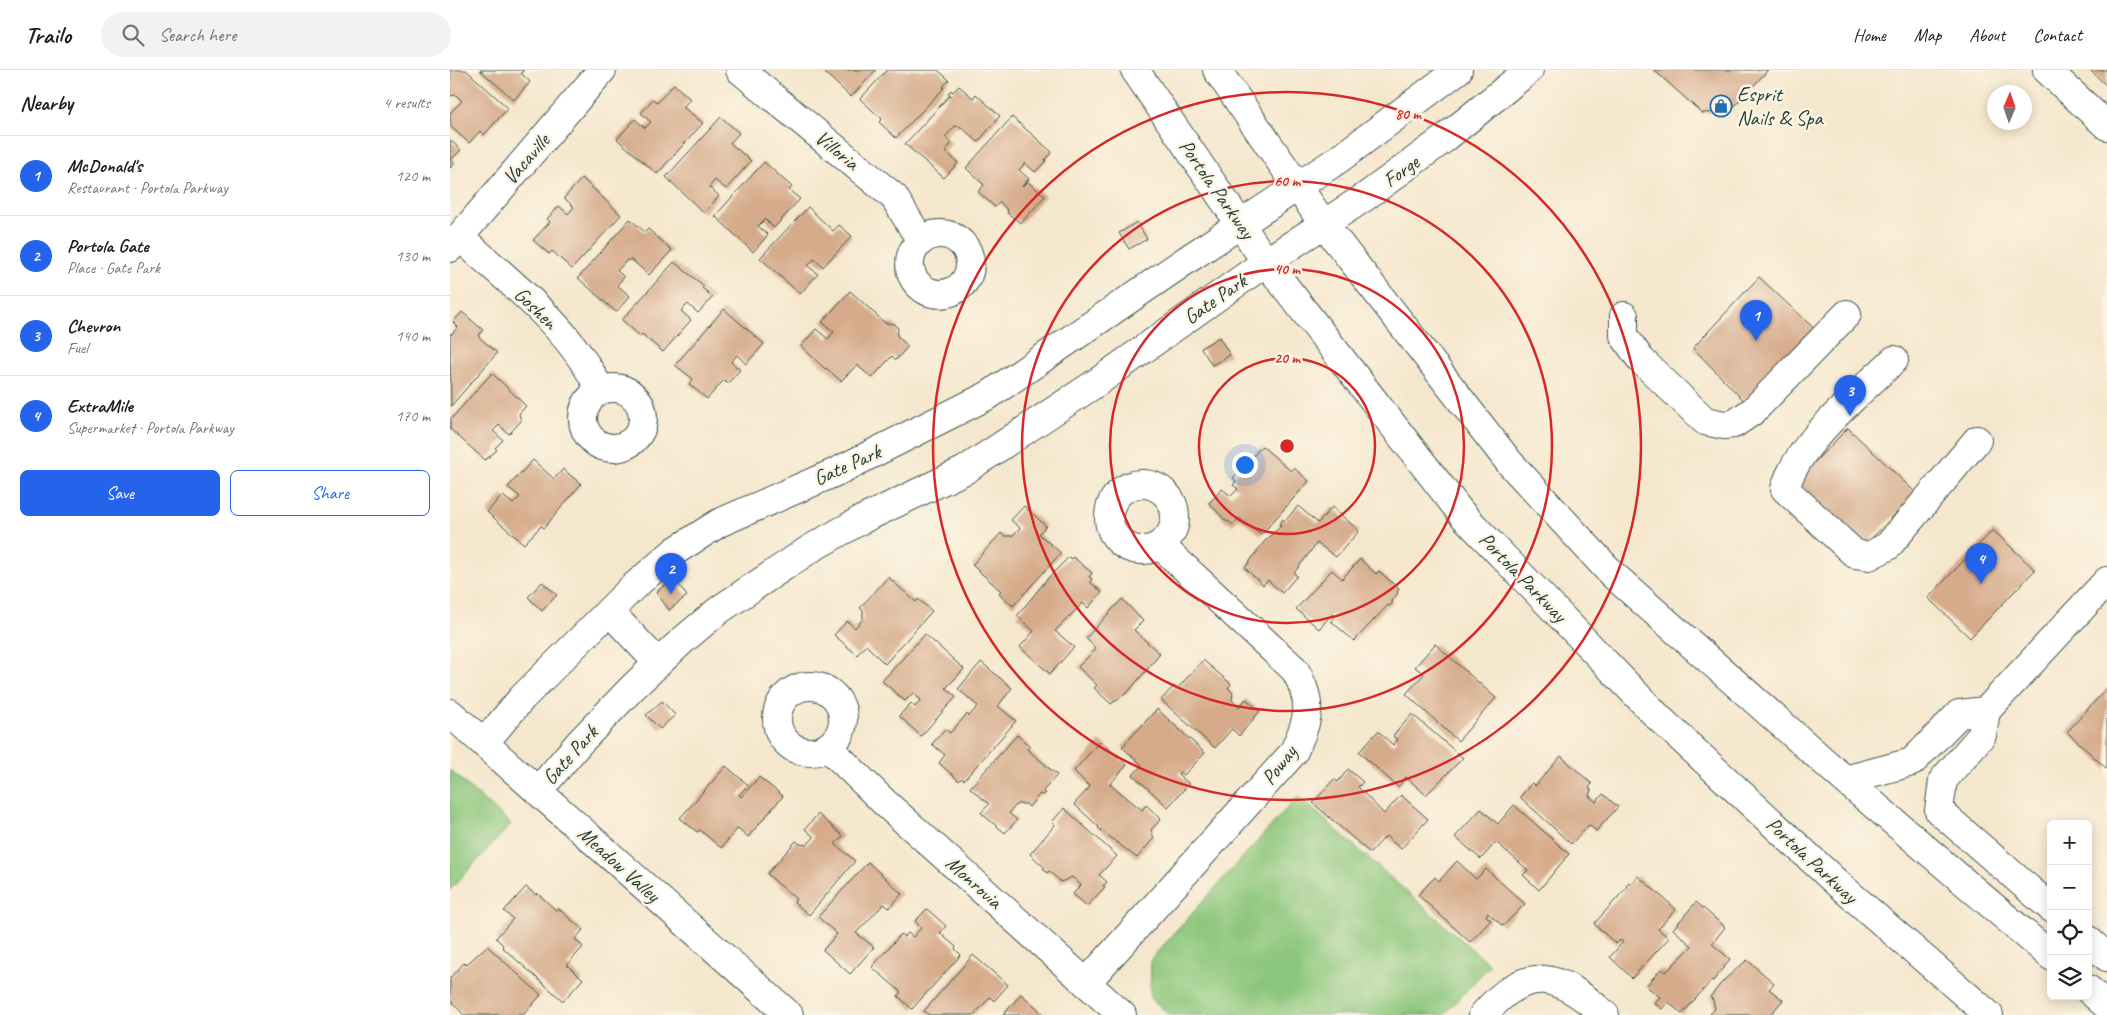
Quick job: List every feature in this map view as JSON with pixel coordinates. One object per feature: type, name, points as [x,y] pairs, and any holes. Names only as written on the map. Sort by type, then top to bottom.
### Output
[{"type":"street","name":"Vacaville","points":[[455,242],[602,70]]},
{"type":"street","name":"Villoria","points":[[740,70],[894,197],[921,241]]},
{"type":"street","name":"Portola Parkway","points":[[1135,70],[1242,224],[1266,262],[1462,514],[1658,717],[1836,884],[1989,1015]]},
{"type":"street","points":[[1217,70],[1323,223],[1509,462],[1612,574],[1845,780],[2050,955]]},
{"type":"street","points":[[1242,224],[1387,124],[1458,70]]},
{"type":"street","name":"Forge","points":[[1266,262],[1365,197],[1436,145],[1529,70]]},
{"type":"street","points":[[2047,70],[2107,126]]},
{"type":"street","name":"Gate Park","points":[[484,743],[522,698],[609,610],[676,551],[719,523],[844,468],[989,395],[1242,224]]},
{"type":"street","name":"Goshen","points":[[455,242],[559,329],[589,367],[600,390]]},
{"type":"street","name":"Gate Park","points":[[538,790],[579,743],[658,663],[719,610],[810,549],[861,520],[965,470],[1099,381],[1266,262]]},
{"type":"street","points":[[1624,316],[1624,336],[1641,360],[1705,421],[1724,425],[1734,424],[1753,411],[1847,314]]},
{"type":"street","points":[[1894,360],[1808,445],[1788,476],[1785,489],[1855,554],[1869,556],[1888,546],[1977,440]]},
{"type":"street","name":"Poway","points":[[1086,983],[1293,753],[1304,729],[1309,708],[1305,688],[1295,670],[1160,545]]},
{"type":"street","points":[[2047,904],[1940,810],[1943,780],[1982,734],[1986,711],[2107,581]]},
{"type":"street","points":[[609,610],[658,663]]},
{"type":"street","points":[[1845,780],[1912,762],[1959,714],[1986,711]]},
{"type":"street","name":"Meadow Valley","points":[[450,713],[789,1015]]},
{"type":"street","name":"Monrovia","points":[[828,747],[884,802],[1122,1015]]},
{"type":"street","points":[[2092,944],[2107,957]]},
{"type":"street","points":[[1483,1015],[1496,999],[1517,984],[1539,978],[1564,984],[1605,1015]]},
{"type":"street","points":[[2092,993],[2107,1006]]},
{"type":"green space","points":[[450,770],[511,824],[450,890]]},
{"type":"green space","points":[[1298,796],[1490,965],[1444,1015],[1170,1015],[1150,998],[1151,959]]},
{"type":"building","points":[[450,70],[466,70],[508,108],[484,135],[480,131],[469,143],[450,126],[450,113],[462,101],[456,95],[450,96]]},
{"type":"building","points":[[480,70],[524,70],[521,73],[530,82],[514,100]]},
{"type":"building","points":[[828,70],[876,70],[851,97],[825,73]]},
{"type":"building","points":[[887,70],[938,70],[949,80],[944,88],[896,138],[879,122],[882,119],[860,99]]},
{"type":"building","points":[[1654,70],[1768,70],[1729,112],[1702,113]]},
{"type":"building","points":[[2090,70],[2107,70],[2107,86]]},
{"type":"building","points":[[674,84],[690,99],[683,107],[703,123],[657,174],[617,139],[635,119],[645,128],[651,122],[641,113],[653,99],[657,103]]},
{"type":"building","points":[[959,86],[973,98],[976,94],[1000,116],[978,142],[961,127],[955,126],[945,137],[952,143],[945,151],[958,163],[944,178],[905,144],[950,95],[948,94],[951,90],[953,92]]},
{"type":"building","points":[[721,117],[739,133],[730,143],[751,161],[726,189],[715,180],[709,187],[719,196],[704,213],[666,177]]},
{"type":"building","points":[[1012,117],[1052,152],[1035,172],[1025,163],[1019,170],[1029,179],[1022,186],[1028,182],[1045,196],[1021,223],[1007,213],[1008,211],[1000,202],[995,207],[978,192],[984,185],[966,168]]},
{"type":"building","points":[[450,140],[461,150],[451,160],[455,163],[450,168]]},
{"type":"building","points":[[764,162],[792,187],[789,190],[800,199],[774,228],[765,219],[758,226],[768,235],[753,252],[715,216]]},
{"type":"building","points":[[582,178],[621,215],[572,269],[552,251],[549,254],[533,240],[550,222],[547,219],[559,206],[568,214],[574,207],[564,198]]},
{"type":"building","points":[[808,207],[833,231],[839,225],[852,236],[823,267],[814,259],[808,266],[818,274],[800,294],[760,258]]},
{"type":"building","points":[[630,219],[645,232],[648,229],[672,250],[649,275],[632,260],[627,260],[617,271],[624,277],[617,285],[630,296],[616,312],[578,278]]},
{"type":"building","points":[[1137,222],[1147,239],[1129,249],[1119,233]]},
{"type":"building","points":[[674,262],[704,286],[702,288],[713,297],[698,313],[688,304],[681,311],[691,320],[663,352],[642,334],[640,336],[622,320]]},
{"type":"building","points":[[1759,277],[1820,334],[1750,407],[1693,348]]},
{"type":"building","points":[[850,291],[885,323],[895,324],[898,329],[897,336],[908,346],[896,360],[892,356],[872,378],[857,365],[841,381],[825,369],[801,346],[816,329],[828,339],[834,332],[822,322]]},
{"type":"building","points":[[724,309],[764,344],[746,364],[737,355],[731,362],[740,370],[728,383],[724,380],[707,399],[689,384],[693,379],[675,365]]},
{"type":"building","points":[[462,312],[483,330],[478,336],[497,353],[451,406],[450,333],[451,335],[458,327],[453,322]]},
{"type":"building","points":[[1219,337],[1230,355],[1212,365],[1201,348]]},
{"type":"building","points":[[492,373],[526,406],[519,414],[521,421],[509,434],[499,425],[493,431],[503,440],[495,448],[497,450],[485,460],[450,429],[450,420]]},
{"type":"building","points":[[1848,428],[1916,493],[1864,546],[1796,481]]},
{"type":"building","points":[[1262,446],[1291,471],[1294,468],[1309,481],[1261,535],[1239,518],[1233,525],[1227,522],[1209,503],[1222,489],[1231,496],[1238,489],[1233,485],[1236,481],[1233,478]]},
{"type":"building","points":[[533,460],[554,479],[563,469],[581,484],[544,528],[541,526],[524,544],[487,512],[502,495],[513,504],[520,497],[508,487]]},
{"type":"building","points":[[1024,506],[1046,526],[1039,534],[1061,553],[1013,606],[999,593],[1001,591],[972,565],[1001,533],[1004,536],[1012,536],[1020,528],[1011,520]]},
{"type":"building","points":[[1298,506],[1318,523],[1332,507],[1359,531],[1336,557],[1317,543],[1294,573],[1297,576],[1282,593],[1268,580],[1263,585],[1245,568],[1264,542],[1281,526],[1279,524],[1283,519],[1285,521]]},
{"type":"building","points":[[1993,530],[2035,570],[1970,638],[1928,598]]},
{"type":"building","points":[[1069,557],[1071,559],[1073,557],[1092,573],[1089,577],[1092,579],[1090,582],[1102,592],[1088,608],[1083,603],[1055,631],[1074,647],[1050,674],[1020,647],[1034,631],[1017,616],[1048,578]]},
{"type":"building","points":[[1360,559],[1376,574],[1379,571],[1399,589],[1390,606],[1388,605],[1354,641],[1331,621],[1335,616],[1332,614],[1319,629],[1296,609],[1332,570],[1342,579]]},
{"type":"building","points":[[888,577],[916,602],[918,599],[932,611],[885,664],[866,645],[857,655],[834,635],[847,621],[855,628],[863,619],[863,611],[860,608]]},
{"type":"building","points":[[674,578],[687,596],[669,610],[656,592]]},
{"type":"building","points":[[542,582],[557,595],[542,611],[528,597]]},
{"type":"building","points":[[1122,599],[1143,621],[1134,630],[1160,654],[1128,692],[1111,704],[1094,688],[1097,685],[1078,667],[1096,649],[1086,638]]},
{"type":"building","points":[[925,634],[964,669],[946,688],[956,697],[921,736],[899,716],[911,703],[915,707],[921,700],[913,693],[905,701],[882,681]]},
{"type":"building","points":[[1435,644],[1496,698],[1458,741],[1406,694],[1424,674],[1415,667]]},
{"type":"building","points":[[1203,660],[1231,684],[1228,688],[1233,693],[1232,700],[1239,707],[1246,699],[1260,711],[1239,736],[1232,729],[1215,748],[1161,700],[1174,686],[1177,689]]},
{"type":"building","points":[[981,662],[1012,688],[998,706],[1016,721],[964,780],[962,778],[959,781],[939,763],[945,755],[932,744],[945,729],[950,733],[967,714],[969,716],[978,706],[958,689]]},
{"type":"building","points":[[2107,688],[2107,769],[2067,732]]},
{"type":"building","points":[[662,701],[675,715],[660,729],[646,715]]},
{"type":"building","points":[[1157,709],[1205,753],[1184,775],[1180,772],[1178,774],[1189,784],[1168,807],[1133,775],[1142,765],[1122,747]]},
{"type":"building","points":[[1412,714],[1463,758],[1426,795],[1406,777],[1398,787],[1359,752],[1378,731],[1393,745],[1398,740],[1393,736]]},
{"type":"building","points":[[1017,735],[1030,746],[1027,749],[1057,775],[1043,791],[1045,793],[1040,794],[1029,807],[1026,804],[1017,804],[1009,813],[1017,820],[1005,833],[981,813],[989,804],[970,788]]},
{"type":"building","points":[[1100,741],[1127,765],[1110,784],[1142,810],[1146,805],[1161,819],[1151,830],[1154,838],[1137,858],[1098,828],[1074,804],[1090,787],[1074,771]]},
{"type":"building","points":[[1561,756],[1592,784],[1589,787],[1591,790],[1589,796],[1596,802],[1603,794],[1618,807],[1596,831],[1589,825],[1571,844],[1520,797],[1532,783],[1535,786]]},
{"type":"building","points":[[726,766],[748,785],[739,795],[741,797],[759,777],[783,796],[748,837],[738,828],[721,848],[700,830],[697,832],[680,818]]},
{"type":"building","points":[[1348,769],[1363,782],[1358,787],[1384,814],[1401,795],[1428,819],[1401,849],[1386,836],[1370,853],[1313,803],[1334,779],[1338,782]]},
{"type":"building","points":[[1514,805],[1569,854],[1539,890],[1523,875],[1528,870],[1496,842],[1481,859],[1455,837],[1481,809],[1498,824]]},
{"type":"building","points":[[1064,808],[1117,856],[1099,875],[1107,882],[1103,886],[1105,887],[1087,906],[1073,894],[1081,885],[1072,877],[1061,882],[1049,871],[1047,873],[1043,869],[1045,868],[1030,854],[1055,825],[1052,822]]},
{"type":"building","points":[[818,814],[843,836],[835,844],[855,861],[809,915],[794,902],[796,899],[767,874],[796,841],[807,845],[814,837],[805,829]]},
{"type":"building","points":[[1457,861],[1476,879],[1486,869],[1525,904],[1503,926],[1488,913],[1486,916],[1491,920],[1470,942],[1418,895],[1435,877],[1439,881]]},
{"type":"building","points":[[868,862],[902,894],[889,908],[884,904],[856,933],[874,947],[850,974],[823,950],[837,934],[818,917]]},
{"type":"building","points":[[1638,876],[1676,909],[1658,929],[1669,938],[1632,978],[1610,957],[1623,942],[1620,940],[1616,944],[1594,924],[1627,887],[1629,882],[1631,884]]},
{"type":"building","points":[[526,887],[536,895],[537,893],[556,910],[558,908],[583,930],[575,939],[583,947],[567,965],[583,979],[563,1001],[502,947],[503,945],[496,938],[513,919],[504,911]]},
{"type":"building","points":[[1696,902],[1725,927],[1712,944],[1730,959],[1713,981],[1682,1014],[1668,1002],[1662,1009],[1654,1003],[1660,997],[1646,986],[1661,969],[1666,972],[1692,946],[1673,929]]},
{"type":"building","points":[[927,909],[946,926],[940,933],[956,947],[955,949],[961,955],[912,1009],[898,996],[901,992],[872,967],[901,934],[904,937],[908,933],[913,937],[921,928],[915,921]]},
{"type":"building","points":[[487,946],[541,995],[523,1015],[464,1015],[450,1000],[450,978],[464,963],[466,965]]},
{"type":"building","points":[[973,955],[1008,985],[994,1001],[990,997],[974,1015],[929,1015],[924,1011]]},
{"type":"building","points":[[1747,960],[1774,983],[1769,989],[1783,1000],[1770,1015],[1709,1015],[1715,1009],[1713,1000],[1710,997],[1724,980]]},
{"type":"building","points":[[1021,994],[1036,1007],[1043,1015],[1003,1015]]},
{"type":"place","name":"Esprit Nails & Spa","points":[[1721,106]]},
{"type":"place","name":"McDonald's","points":[[1756,341]]},
{"type":"place","name":"Chevron","points":[[1850,416]]},
{"type":"place","name":"ExtraMile","points":[[1981,584]]},
{"type":"place","name":"Portola Gate","points":[[671,594]]}]
